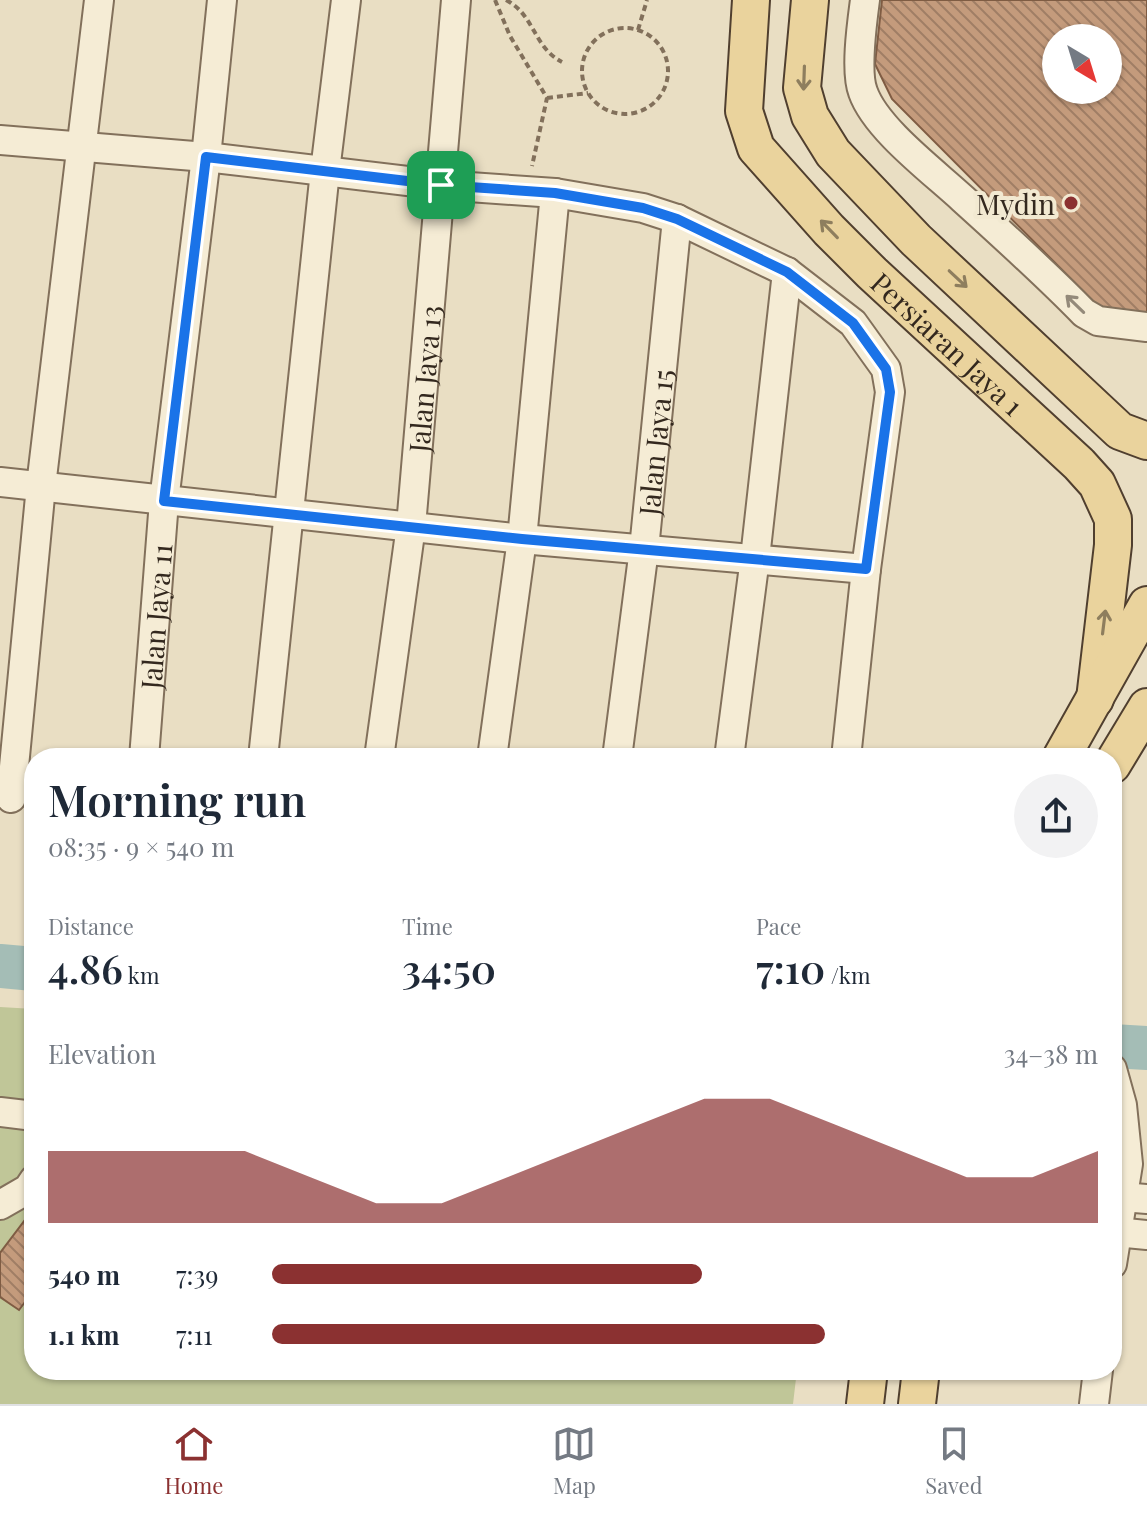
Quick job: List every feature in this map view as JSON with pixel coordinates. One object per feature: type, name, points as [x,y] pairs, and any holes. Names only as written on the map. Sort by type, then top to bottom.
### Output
[{"type":"main road","name":"Persiaran Jaya 1","points":[[751,0],[744,111],[756,148],[819,220],[872,273],[1097,484],[1113,519],[1113,545],[1095,699]]},
{"type":"main road","name":"Persiaran Jaya 1","points":[[810,0],[802,88],[810,116],[833,153],[916,240],[1120,431],[1147,441]]},
{"type":"main road","points":[[872,273],[898,276],[915,257],[916,240]]},
{"type":"main road","points":[[1067,748],[1147,605]]},
{"type":"main road","points":[[1122,748],[1147,707]]},
{"type":"main road","points":[[865,1404],[868,1380]]},
{"type":"main road","points":[[917,1404],[920,1380]]},
{"type":"street","points":[[15,798],[41,486],[99,0]]},
{"type":"street","name":"Jalan Jaya 11","points":[[145,748],[164,501],[222,0]]},
{"type":"street","points":[[264,748],[346,0]]},
{"type":"street","name":"Jalan Jaya 13","points":[[380,748],[411,526],[456,0]]},
{"type":"street","points":[[865,0],[860,40],[862,90],[896,138],[1084,313],[1098,321],[1147,327]]},
{"type":"street","points":[[0,140],[206,157],[441,185],[555,193],[643,208],[677,219],[787,272],[853,323],[886,369],[890,392],[866,569],[847,748]]},
{"type":"street","points":[[493,748],[522,539],[555,193]]},
{"type":"street","name":"Jalan Jaya 15","points":[[618,748],[644,549],[677,219]]},
{"type":"street","points":[[730,748],[787,272]]},
{"type":"street","points":[[0,482],[522,539],[866,569]]},
{"type":"street","points":[[1122,1105],[1134,1198],[1122,1221]]},
{"type":"street","points":[[0,1112],[24,1115]]},
{"type":"street","points":[[0,1205],[24,1191]]},
{"type":"street","points":[[1122,1233],[1147,1235]]},
{"type":"street","points":[[1094,1404],[1097,1380]]},
{"type":"path","points":[[495,0],[510,36],[547,98],[526,191]]},
{"type":"path","points":[[638,30],[647,0]]},
{"type":"path","points":[[510,1],[526,18],[547,53],[562,62]]},
{"type":"path","points":[[623,28],[638,30],[659,45],[666,56],[667,81],[653,103],[640,111],[626,114],[611,112],[588,93],[582,65],[596,39],[609,31],[623,28]]},
{"type":"path","points":[[547,98],[588,93]]},
{"type":"green space","points":[[0,1007],[24,1008],[24,1380],[796,1380],[793,1404],[0,1404]]},
{"type":"building","name":"Mydin","points":[[882,0],[1147,0],[1147,314],[1099,307],[892,99],[875,64]]},
{"type":"building","points":[[24,1221],[24,1303],[19,1310],[0,1297],[0,1253]]},
{"type":"waterway","points":[[0,966],[24,968]]},
{"type":"waterway","points":[[1122,1047],[1147,1048]]},
{"type":"place","name":"Mydin","points":[[1071,203]]},
{"type":"route","points":[[206,157],[441,185],[555,193],[643,208],[677,219],[787,272],[853,323],[886,369],[890,392],[866,569],[522,539],[164,501],[206,157]]}]
